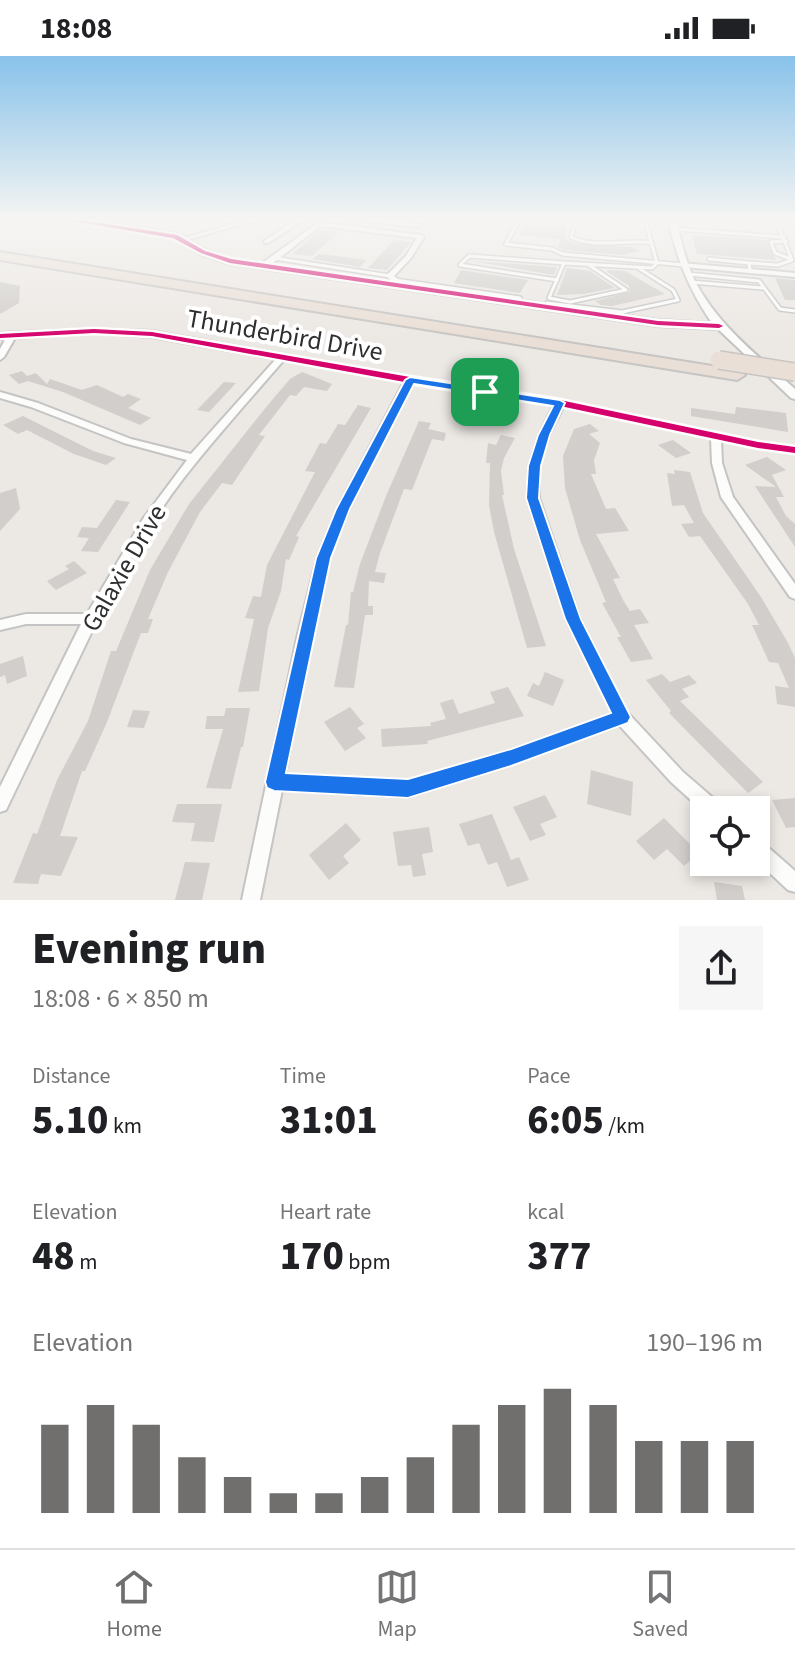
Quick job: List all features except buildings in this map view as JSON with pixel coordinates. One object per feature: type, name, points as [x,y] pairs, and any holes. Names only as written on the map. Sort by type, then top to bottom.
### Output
[{"type":"highway","points":[[21,259],[795,384]]},
{"type":"highway","points":[[79,259],[795,372]]},
{"type":"street","points":[[225,259],[392,280],[519,303],[547,303],[658,323],[719,326]]},
{"type":"street","points":[[264,266],[272,259]]},
{"type":"street","points":[[392,280],[407,259]]},
{"type":"street","points":[[683,259],[701,303],[719,326],[795,395]]},
{"type":"street","points":[[687,274],[749,267],[795,275]]},
{"type":"street","name":"Thunderbird Drive","points":[[0,336],[94,331],[152,334],[560,403],[795,450]]},
{"type":"street","points":[[0,357],[12,335]]},
{"type":"street","name":"Galaxie Drive","points":[[0,804],[140,533],[193,458],[283,356]]},
{"type":"street","points":[[251,900],[323,558],[343,509],[410,380]]},
{"type":"street","points":[[0,395],[34,402],[141,446],[193,458]]},
{"type":"street","points":[[560,403],[544,435],[534,466],[533,498],[573,619],[622,717],[698,796]]},
{"type":"street","points":[[716,436],[717,463],[727,497],[795,594]]},
{"type":"street","points":[[0,625],[26,619],[93,619]]},
{"type":"street","points":[[274,782],[408,789],[511,757],[622,717]]},
{"type":"street","points":[[770,861],[795,883]]},
{"type":"lane","points":[[281,259],[392,280]]},
{"type":"lane","points":[[466,259],[460,265],[557,280]]},
{"type":"lane","points":[[515,259],[639,269],[652,268],[657,263]]},
{"type":"lane","points":[[619,259],[657,263],[687,274],[762,288]]},
{"type":"lane","points":[[711,259],[749,267],[778,265],[792,260]]},
{"type":"lane","points":[[547,303],[564,263]]},
{"type":"lane","points":[[547,303],[570,302],[626,290],[589,265]]},
{"type":"lane","points":[[547,303],[622,312],[678,300],[673,290],[639,269]]},
{"type":"lane","points":[[687,274],[759,281],[780,309],[795,311]]},
{"type":"cycle path","points":[[225,259],[658,323],[719,326]]},
{"type":"cycle path","points":[[0,336],[94,331],[152,334],[560,403],[795,450]]},
{"type":"route","points":[[410,380],[485,392],[560,403],[544,435],[534,466],[533,498],[573,619],[622,717],[511,757],[408,789],[274,782],[323,558],[343,509],[410,380]]}]
